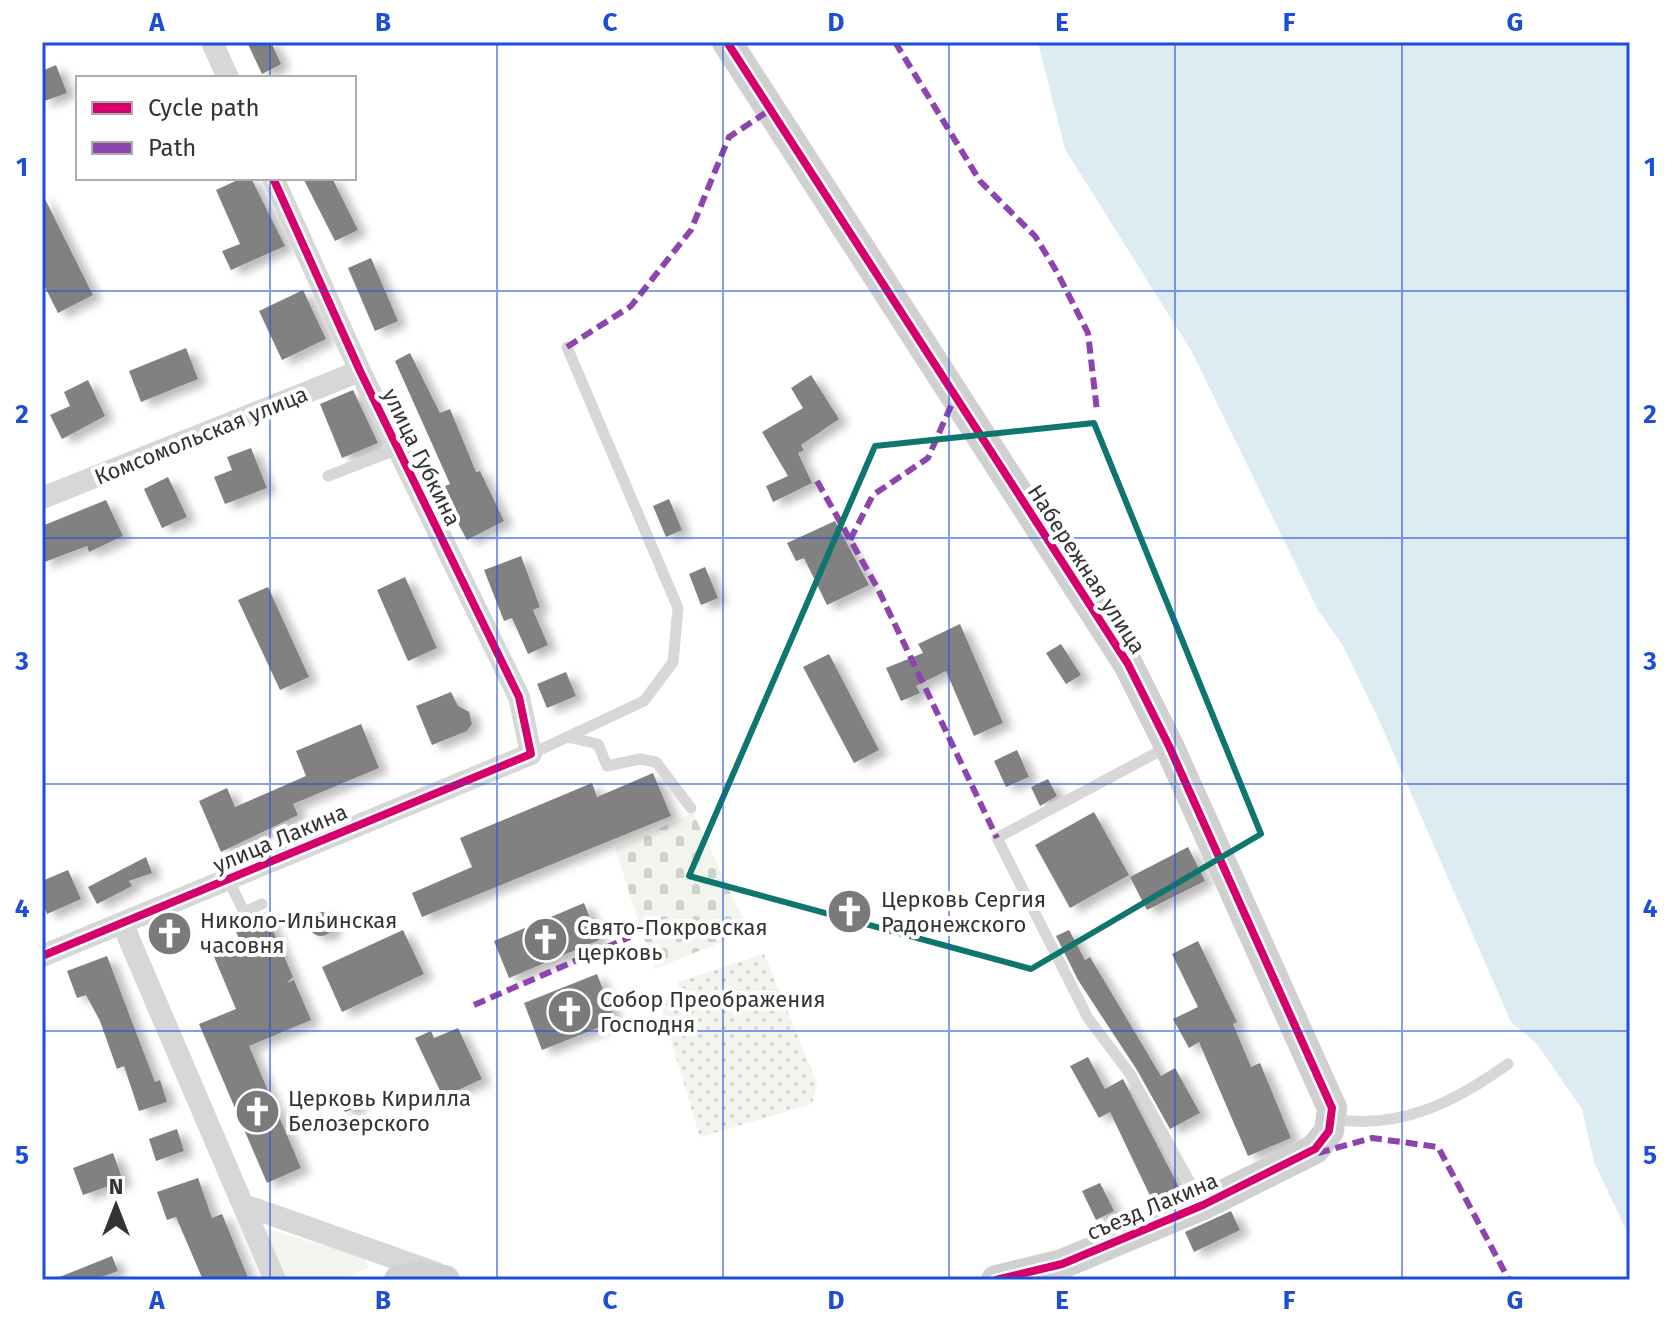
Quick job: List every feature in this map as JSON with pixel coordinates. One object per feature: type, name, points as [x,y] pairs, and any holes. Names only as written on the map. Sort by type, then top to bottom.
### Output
[{"type":"street","points":[[212,42],[227,76]]},
{"type":"street","name":"Набережная улица","points":[[727,42],[1128,664],[1169,746],[1332,1108],[1333,1119]]},
{"type":"street","name":"улица Губкина","points":[[274,180],[360,371],[519,697],[531,754]]},
{"type":"street","name":"Комсомольская улица","points":[[42,498],[360,371]]},
{"type":"street","name":"улица Лакина","points":[[42,956],[531,754]]},
{"type":"street","points":[[123,925],[275,1280]]},
{"type":"street","name":"съезд Лакина","points":[[996,1280],[1062,1264],[1203,1205],[1315,1149],[1324,1142],[1333,1119]]},
{"type":"street","points":[[244,1205],[457,1280]]},
{"type":"street","points":[[399,1280],[423,1277],[445,1280]]},
{"type":"lane","points":[[531,754],[644,701],[673,662],[678,608],[567,347]]},
{"type":"lane","points":[[328,476],[398,449]]},
{"type":"lane","points":[[567,737],[598,744],[607,766],[640,759],[656,762],[691,808]]},
{"type":"lane","points":[[1169,746],[997,838],[1088,1018],[1130,1074],[1203,1205]]},
{"type":"lane","points":[[228,879],[244,912],[262,904]]},
{"type":"lane","points":[[1333,1119],[1367,1125],[1449,1103],[1508,1064]]},
{"type":"highlighted area","points":[[1094,423],[1261,834],[1031,969],[689,876],[875,446]]},
{"type":"green space","points":[[693,813],[749,931],[654,969],[615,848]]},
{"type":"green space","points":[[764,954],[817,1083],[812,1104],[700,1137],[659,1001],[680,994],[678,982]]},
{"type":"green space","points":[[267,1229],[365,1257],[368,1267],[342,1280],[281,1280],[263,1233]]},
{"type":"shaded area","points":[[1038,42],[1630,42],[1630,1238],[1594,1162],[1582,1109],[1536,1043],[1511,1022],[1378,718],[1343,646],[1318,610],[1192,352],[1065,149]]},
{"type":"building","points":[[247,42],[271,42],[281,64],[262,74]]},
{"type":"building","points":[[56,65],[67,93],[42,102],[42,71]]},
{"type":"building","points":[[238,180],[252,180],[285,246],[231,270],[222,251],[240,244],[216,190]]},
{"type":"building","points":[[304,180],[333,180],[358,230],[335,241]]},
{"type":"building","points":[[42,193],[93,295],[58,313],[42,281]]},
{"type":"building","points":[[371,258],[398,321],[375,331],[348,268]]},
{"type":"building","points":[[303,290],[326,339],[282,360],[259,311]]},
{"type":"building","points":[[186,348],[198,379],[141,402],[129,371]]},
{"type":"building","points":[[410,353],[440,413],[450,409],[476,472],[480,471],[504,521],[467,540],[454,516],[458,514],[445,486],[450,484],[395,361]]},
{"type":"building","points":[[811,375],[839,419],[801,445],[804,450],[798,453],[812,483],[773,502],[766,486],[788,476],[762,432],[803,408],[791,388]]},
{"type":"building","points":[[88,380],[105,416],[62,439],[50,415],[70,406],[64,392]]},
{"type":"building","points":[[353,390],[378,443],[342,458],[320,404]]},
{"type":"building","points":[[251,448],[267,488],[225,504],[214,477],[232,470],[227,457]]},
{"type":"building","points":[[168,477],[187,517],[162,528],[144,489]]},
{"type":"building","points":[[669,499],[682,530],[666,537],[653,506]]},
{"type":"building","points":[[106,500],[123,536],[89,552],[87,546],[42,563],[42,526]]},
{"type":"building","points":[[835,521],[869,585],[827,605],[804,558],[796,561],[787,543]]},
{"type":"building","points":[[521,556],[540,607],[533,610],[548,645],[528,654],[512,618],[504,621],[484,570]]},
{"type":"building","points":[[705,567],[718,598],[701,605],[689,574]]},
{"type":"building","points":[[405,577],[437,648],[408,661],[377,590]]},
{"type":"building","points":[[268,587],[309,677],[280,690],[238,600]]},
{"type":"building","points":[[960,624],[1003,723],[974,736],[946,671],[916,686],[920,693],[901,701],[886,668],[923,653],[918,644]]},
{"type":"building","points":[[1061,644],[1081,675],[1066,684],[1046,653]]},
{"type":"building","points":[[829,654],[879,750],[854,763],[803,667]]},
{"type":"building","points":[[566,672],[576,696],[547,708],[537,684]]},
{"type":"building","points":[[451,692],[458,706],[469,712],[472,724],[467,731],[432,745],[416,706]]},
{"type":"building","points":[[361,724],[379,768],[293,804],[298,815],[221,852],[199,801],[227,788],[235,807],[306,776],[296,751]]},
{"type":"building","points":[[1017,750],[1029,777],[1006,787],[994,761]]},
{"type":"building","points":[[653,773],[671,816],[422,917],[412,893],[472,867],[460,838],[592,783],[597,797]]},
{"type":"building","points":[[1048,779],[1057,796],[1040,806],[1031,787]]},
{"type":"building","points":[[1094,812],[1129,875],[1070,908],[1035,845]]},
{"type":"building","points":[[1188,847],[1205,881],[1147,910],[1130,877]]},
{"type":"building","points":[[146,857],[152,873],[129,881],[132,886],[97,904],[88,887]]},
{"type":"building","points":[[68,870],[81,899],[47,914],[42,901],[42,881]]},
{"type":"building","name":"Свято-Покровская церковь","points":[[584,903],[599,940],[509,978],[494,941]]},
{"type":"building","points":[[265,912],[293,977],[287,983],[294,980],[311,1020],[249,1046],[301,1168],[267,1183],[199,1024],[236,1009],[212,952],[240,941],[232,922]]},
{"type":"building","points":[[321,912],[330,915],[333,924],[330,933],[321,936],[312,933],[309,924],[312,915]]},
{"type":"building","name":"Николо-Ильинская часовня","points":[[173,922],[179,937],[165,943],[159,928]]},
{"type":"building","points":[[403,930],[424,974],[342,1012],[322,967]]},
{"type":"building","points":[[1069,930],[1085,960],[1090,957],[1161,1076],[1175,1068],[1200,1113],[1170,1129],[1137,1070],[1078,980],[1056,936]]},
{"type":"building","points":[[1198,941],[1237,1022],[1233,1024],[1251,1067],[1260,1063],[1291,1138],[1248,1156],[1199,1042],[1189,1048],[1173,1019],[1198,1007],[1172,954]]},
{"type":"building","points":[[107,956],[155,1082],[160,1080],[167,1102],[139,1111],[124,1066],[117,1069],[100,1021],[86,995],[77,998],[67,971]]},
{"type":"building","name":"Собор Преображения Господня","points":[[597,974],[615,1021],[542,1050],[524,1003]]},
{"type":"building","points":[[458,1028],[482,1079],[443,1097],[415,1038],[431,1031],[434,1038]]},
{"type":"building","points":[[1088,1057],[1105,1089],[1123,1079],[1181,1191],[1154,1204],[1110,1112],[1099,1118],[1070,1066]]},
{"type":"building","points":[[351,1091],[358,1107],[345,1112],[337,1096]]},
{"type":"building","points":[[177,1129],[184,1151],[156,1161],[149,1139]]},
{"type":"building","points":[[113,1153],[123,1181],[83,1195],[73,1168]]},
{"type":"building","points":[[198,1178],[212,1218],[222,1214],[249,1280],[203,1280],[176,1217],[167,1220],[157,1192]]},
{"type":"building","points":[[1100,1183],[1114,1211],[1096,1220],[1082,1191]]},
{"type":"building","points":[[1231,1211],[1240,1230],[1194,1252],[1185,1232]]},
{"type":"building","points":[[112,1256],[118,1271],[93,1280],[52,1280]]},
{"type":"marked path","points":[[895,42],[980,181],[1035,236],[1057,272],[1088,333],[1097,411]]},
{"type":"marked path","points":[[567,347],[631,306],[691,230],[729,137],[770,110]]},
{"type":"marked path","points":[[850,540],[873,495],[928,458],[954,399]]},
{"type":"marked path","points":[[817,481],[878,589],[997,838]]},
{"type":"marked path","points":[[474,1005],[630,937]]},
{"type":"marked path","points":[[1318,1153],[1372,1138],[1438,1147],[1509,1280]]},
{"type":"cycle path","points":[[727,42],[1128,664],[1169,746],[1332,1108],[1329,1131],[1315,1149],[1203,1205],[1062,1264],[996,1280]]},
{"type":"cycle path","points":[[42,956],[531,754],[519,697],[360,371],[274,180]]},
{"type":"place","name":"Церковь Сергия Радонежского","points":[[850,912]]},
{"type":"place","name":"Николо-Ильинская часовня","points":[[169,933]]},
{"type":"place","name":"Свято-Покровская церковь","points":[[546,940]]},
{"type":"place","name":"Собор Преображения Господня","points":[[569,1012]]},
{"type":"place","name":"Церковь Кирилла Белозерского","points":[[257,1111]]}]
